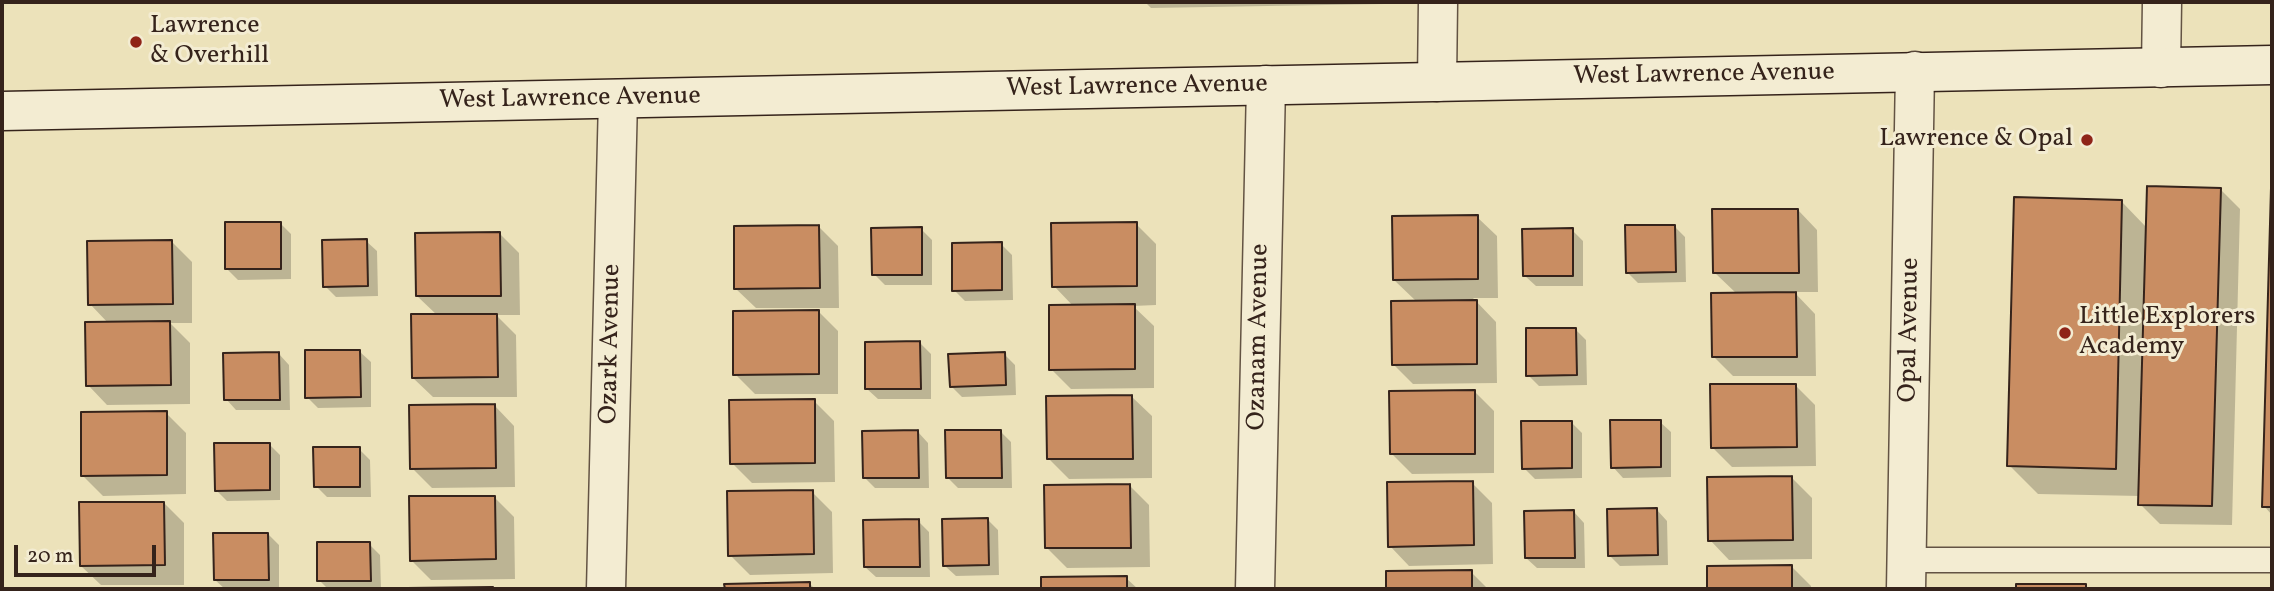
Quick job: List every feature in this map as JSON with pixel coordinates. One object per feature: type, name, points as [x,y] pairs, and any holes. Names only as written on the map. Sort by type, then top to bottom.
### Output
[{"type":"main road","points":[[1437,82],[1438,2]]},
{"type":"main road","points":[[2161,68],[2162,2]]},
{"type":"main road","name":"West Lawrence Avenue","points":[[2,111],[2272,65]]},
{"type":"main road","name":"Opal Avenue","points":[[1907,574],[1915,71]]},
{"type":"main road","name":"Ozanam Avenue","points":[[1255,589],[1266,85]]},
{"type":"main road","name":"Ozark Avenue","points":[[606,589],[618,99]]},
{"type":"lane","points":[[1907,574],[2272,560]]},
{"type":"building","points":[[2147,186],[2221,188],[2212,506],[2138,505]]},
{"type":"building","points":[[2271,188],[2272,507],[2262,507]]},
{"type":"building","name":"Little Explorers Academy","points":[[2014,197],[2122,200],[2116,469],[2007,466]]},
{"type":"building","points":[[1712,209],[1798,209],[1799,273],[1713,273]]},
{"type":"building","points":[[1478,215],[1478,279],[1393,280],[1392,216]]},
{"type":"building","points":[[225,222],[281,222],[281,269],[225,269]]},
{"type":"building","points":[[1137,222],[1137,286],[1052,287],[1051,223]]},
{"type":"building","points":[[819,225],[820,288],[734,289],[734,226]]},
{"type":"building","points":[[1625,225],[1675,225],[1676,272],[1626,273]]},
{"type":"building","points":[[922,227],[922,275],[872,275],[871,228]]},
{"type":"building","points":[[1573,228],[1573,276],[1523,276],[1522,229]]},
{"type":"building","points":[[500,232],[501,296],[416,296],[415,233]]},
{"type":"building","points":[[367,239],[368,286],[323,287],[322,240]]},
{"type":"building","points":[[172,240],[173,304],[88,305],[87,241]]},
{"type":"building","points":[[1002,242],[1002,290],[952,291],[952,243]]},
{"type":"building","points":[[1796,292],[1797,357],[1712,357],[1711,293]]},
{"type":"building","points":[[1477,300],[1477,364],[1392,365],[1391,301]]},
{"type":"building","points":[[1135,304],[1135,369],[1049,370],[1049,305]]},
{"type":"building","points":[[819,310],[819,374],[733,375],[733,311]]},
{"type":"building","points":[[411,314],[497,314],[498,377],[412,378]]},
{"type":"building","points":[[170,321],[171,385],[86,386],[85,322]]},
{"type":"building","points":[[1526,328],[1576,328],[1577,375],[1526,376]]},
{"type":"building","points":[[920,341],[921,389],[865,389],[865,342]]},
{"type":"building","points":[[305,350],[360,350],[361,397],[305,398]]},
{"type":"building","points":[[279,352],[280,400],[224,400],[223,353]]},
{"type":"building","points":[[1005,352],[1006,385],[950,387],[948,354]]},
{"type":"building","points":[[1710,384],[1796,384],[1797,447],[1711,448]]},
{"type":"building","points":[[1475,390],[1475,454],[1390,454],[1389,391]]},
{"type":"building","points":[[1132,395],[1133,459],[1047,459],[1046,396]]},
{"type":"building","points":[[815,399],[815,463],[730,464],[729,400]]},
{"type":"building","points":[[495,404],[496,468],[410,469],[409,405]]},
{"type":"building","points":[[167,411],[167,475],[81,476],[81,412]]},
{"type":"building","points":[[1610,420],[1661,420],[1661,467],[1611,468]]},
{"type":"building","points":[[1521,421],[1572,421],[1572,468],[1522,469]]},
{"type":"building","points":[[918,430],[919,478],[863,478],[862,431]]},
{"type":"building","points":[[945,430],[1001,430],[1002,478],[946,478]]},
{"type":"building","points":[[214,443],[270,443],[270,490],[215,491]]},
{"type":"building","points":[[313,447],[360,447],[360,487],[314,487]]},
{"type":"building","points":[[1792,476],[1793,540],[1708,541],[1707,477]]},
{"type":"building","points":[[1473,481],[1474,545],[1388,547],[1387,482]]},
{"type":"building","points":[[1130,484],[1131,548],[1045,548],[1044,485]]},
{"type":"building","points":[[813,490],[814,554],[728,556],[727,491]]},
{"type":"building","points":[[409,496],[495,496],[496,559],[410,561]]},
{"type":"building","points":[[79,502],[164,502],[165,565],[80,566]]},
{"type":"building","points":[[1657,508],[1658,555],[1608,556],[1607,509]]},
{"type":"building","points":[[1574,510],[1575,558],[1525,558],[1524,511]]},
{"type":"building","points":[[988,518],[989,565],[943,566],[942,519]]},
{"type":"building","points":[[919,519],[920,567],[864,567],[863,520]]},
{"type":"building","points":[[213,533],[268,533],[269,580],[214,580]]},
{"type":"building","points":[[317,542],[370,542],[371,581],[317,581]]},
{"type":"building","points":[[1792,565],[1792,589],[1707,589],[1707,566]]},
{"type":"building","points":[[1472,570],[1472,589],[1386,589],[1386,571]]},
{"type":"building","points":[[1127,576],[1127,589],[1041,589],[1041,577]]},
{"type":"building","points":[[810,582],[810,589],[725,589],[724,584]]},
{"type":"building","points":[[2016,584],[2086,584],[2086,589],[2016,589]]},
{"type":"building","points":[[407,588],[493,589],[407,589]]},
{"type":"place","name":"Lawrence & Overhill","points":[[136,42]]},
{"type":"place","name":"Lawrence & Opal","points":[[2087,140]]},
{"type":"place","name":"Little Explorers Academy","points":[[2065,333]]}]
